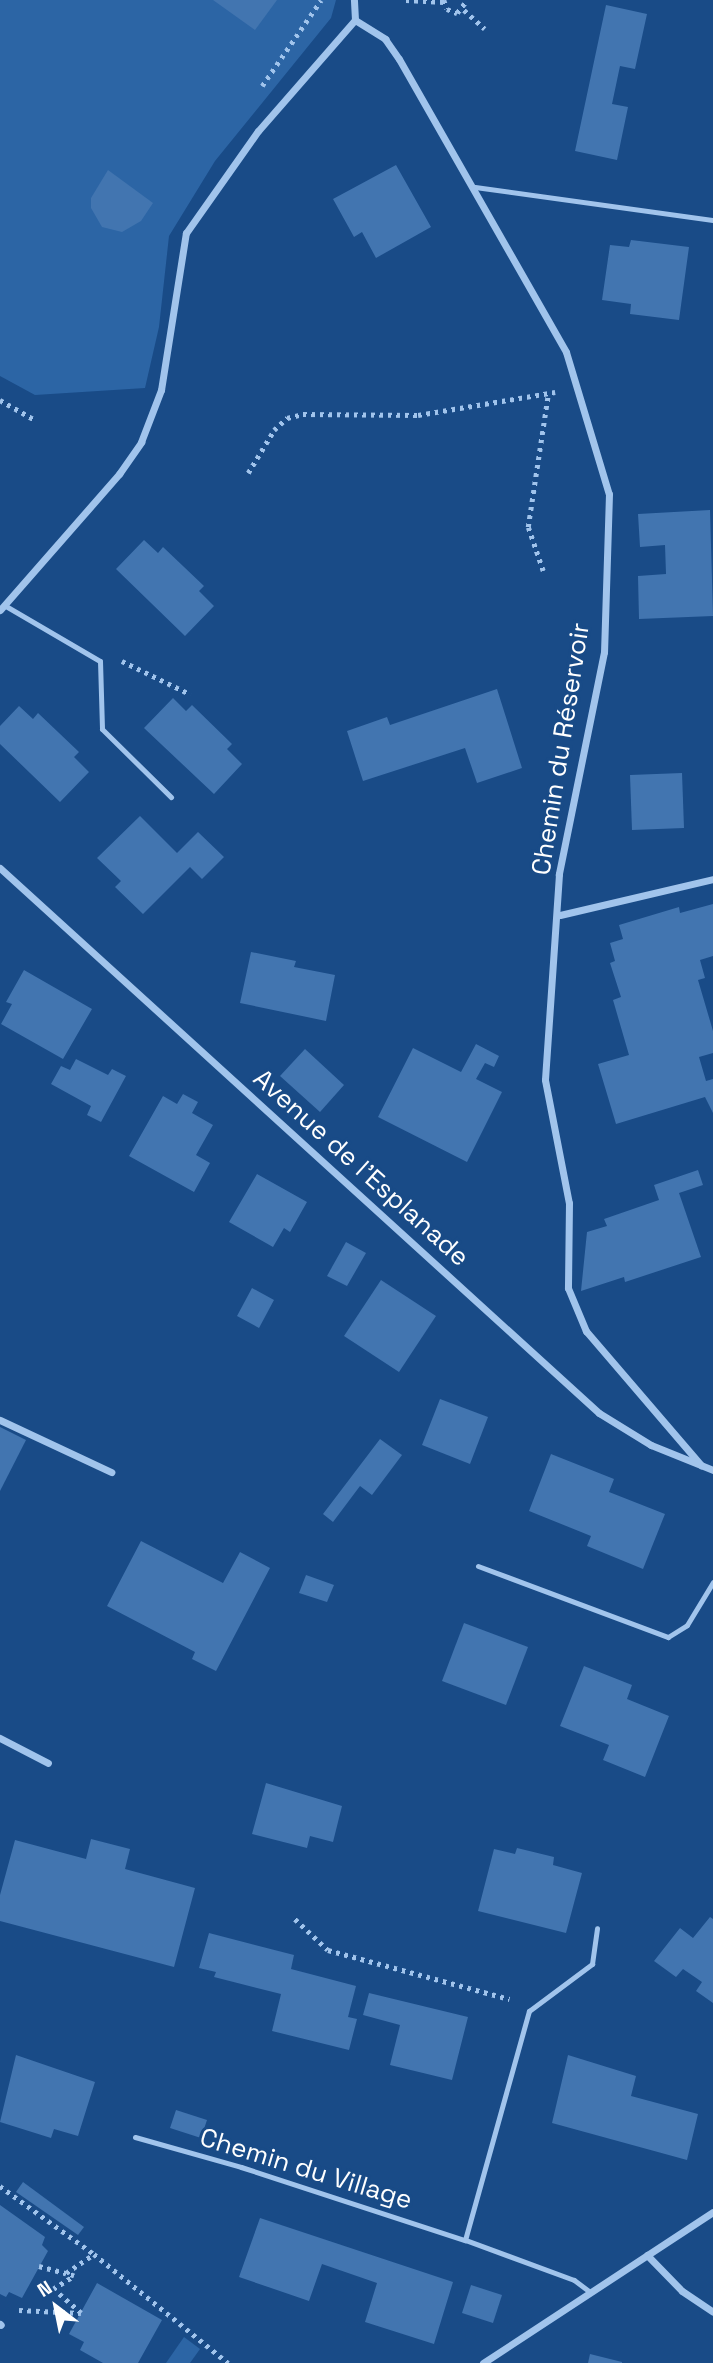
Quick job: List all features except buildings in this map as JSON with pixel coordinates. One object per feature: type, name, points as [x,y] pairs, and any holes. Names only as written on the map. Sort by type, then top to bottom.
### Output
[{"type":"street","points":[[2,608],[119,474],[141,442],[157,407],[180,254],[197,213],[258,131],[355,20],[354,0]]},
{"type":"street","name":"Chemin du Réservoir","points":[[355,20],[384,39],[399,59],[475,187],[566,352],[609,494],[604,652],[559,874],[560,915],[544,1069],[549,1118],[569,1203],[568,1288],[586,1331],[701,1465]]},
{"type":"street","name":"Avenue de l'Esplanade","points":[[0,868],[599,1413],[651,1445],[713,1470]]},
{"type":"street","points":[[560,915],[713,879]]},
{"type":"street","points":[[0,1420],[111,1472]]},
{"type":"street","points":[[0,1738],[48,1763]]},
{"type":"street","points":[[483,2363],[713,2212]]},
{"type":"street","points":[[647,2255],[682,2291],[713,2312]]},
{"type":"lane","points":[[475,187],[713,220]]},
{"type":"lane","points":[[2,608],[100,661],[102,729],[171,797]]},
{"type":"lane","points":[[478,1566],[668,1637],[687,1625],[713,1582]]},
{"type":"lane","points":[[465,2240],[529,2011],[592,1964],[597,1928]]},
{"type":"lane","name":"Chemin du Village","points":[[135,2137],[241,2167],[465,2240],[574,2280],[590,2292]]},
{"type":"path","points":[[406,0],[444,1],[453,13],[464,10]]},
{"type":"path","points":[[464,10],[467,0]]},
{"type":"path","points":[[464,10],[485,29]]},
{"type":"path","points":[[248,472],[274,430],[287,418],[303,414],[418,415],[548,394],[576,386]]},
{"type":"path","points":[[543,571],[528,527],[548,394]]},
{"type":"path","points":[[0,400],[35,421]]},
{"type":"path","points":[[100,661],[113,658],[190,694]]},
{"type":"path","points":[[295,1919],[328,1950],[504,1995],[529,2011]]},
{"type":"path","points":[[0,2186],[93,2254],[228,2363]]},
{"type":"path","points":[[66,2273],[93,2254]]},
{"type":"path","points":[[1,2325],[2,2310],[81,2313],[53,2289],[74,2276],[39,2266]]},
{"type":"shaded area","points":[[0,0],[336,0],[331,18],[215,161],[169,236],[159,327],[145,388],[35,395],[0,376]]},
{"type":"shaded area","points":[[184,2337],[200,2349],[190,2363],[166,2363]]}]
